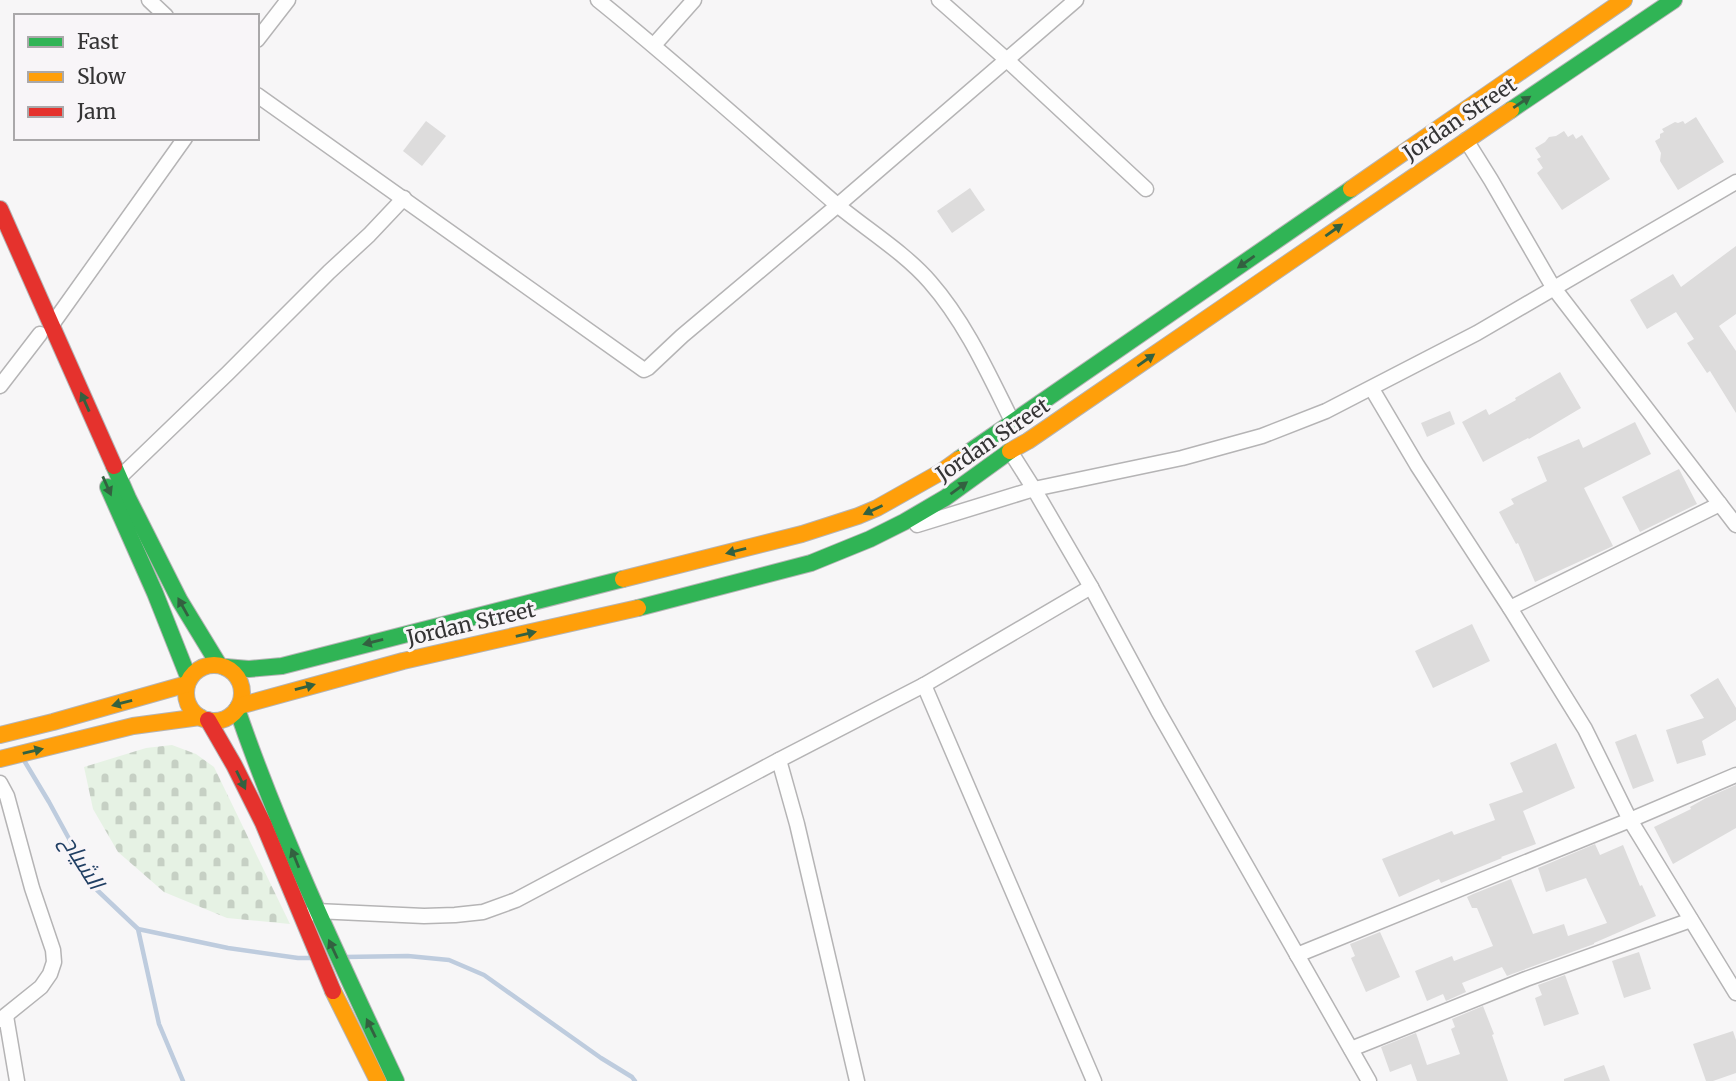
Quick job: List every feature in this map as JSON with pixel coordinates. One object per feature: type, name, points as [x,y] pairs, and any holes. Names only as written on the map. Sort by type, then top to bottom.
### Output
[{"type":"main road","name":"Jordan Street","points":[[222,666],[249,669],[282,666],[802,534],[858,516],[894,499],[941,472],[1013,423],[1624,0]]},
{"type":"main road","name":"Jordan Street","points":[[238,708],[403,661],[671,601],[811,563],[870,539],[945,498],[1010,451],[1674,0]]},
{"type":"main road","points":[[0,209],[46,330],[165,617],[188,681],[186,699],[194,712],[204,719],[234,765],[311,919],[346,976],[396,1081]]},
{"type":"main road","points":[[0,245],[46,330],[180,601],[222,666]]},
{"type":"main road","points":[[802,534],[811,563]]},
{"type":"main road","points":[[0,735],[53,722],[188,681],[199,669],[212,665],[222,666],[233,672],[242,688],[238,708],[224,719],[133,726],[0,759]]},
{"type":"main road","points":[[238,708],[311,919],[327,979],[378,1081]]},
{"type":"street","points":[[149,0],[164,14]]},
{"type":"street","points":[[259,37],[288,0]]},
{"type":"street","points":[[598,0],[929,280],[956,316],[1013,423]]},
{"type":"street","points":[[654,45],[694,0]]},
{"type":"street","points":[[939,0],[1146,189]]},
{"type":"street","points":[[259,96],[644,370],[1076,0]]},
{"type":"street","points":[[0,386],[46,330],[184,140]]},
{"type":"street","points":[[1466,140],[1553,287],[1736,525]]},
{"type":"street","points":[[870,539],[1034,489],[1182,458],[1262,436],[1326,411],[1477,333],[1736,182]]},
{"type":"street","points":[[119,478],[404,198]]},
{"type":"street","points":[[1371,388],[1585,729],[1630,820],[1736,993]]},
{"type":"street","points":[[1010,451],[1091,587],[1369,1081]]},
{"type":"street","points":[[1510,608],[1720,504]]},
{"type":"street","points":[[311,919],[455,915],[483,912],[516,900],[924,685],[1091,587]]},
{"type":"street","points":[[924,685],[1094,1081]]},
{"type":"street","points":[[779,760],[797,824],[857,1081]]},
{"type":"street","points":[[1297,955],[1736,775]]},
{"type":"street","points":[[0,783],[7,796],[32,888],[53,950],[54,962],[41,987],[3,1018],[17,1081]]},
{"type":"street","points":[[1351,1049],[1526,979],[1691,919]]},
{"type":"green space","points":[[172,745],[196,754],[214,767],[290,924],[227,918],[164,892],[118,852],[93,809],[84,767],[146,748]]},
{"type":"building","points":[[1696,117],[1724,162],[1678,190],[1660,161],[1661,153],[1655,141],[1664,132],[1662,129],[1675,122],[1683,121],[1685,124]]},
{"type":"building","points":[[426,121],[446,136],[422,166],[403,151]]},
{"type":"building","points":[[1564,131],[1568,137],[1573,134],[1576,139],[1582,135],[1610,179],[1562,210],[1537,173],[1543,168],[1537,159],[1541,157],[1535,148],[1549,137]]},
{"type":"building","points":[[970,188],[985,210],[952,233],[937,211]]},
{"type":"building","points":[[1736,246],[1736,314],[1719,326],[1736,351],[1736,413],[1710,371],[1707,373],[1687,343],[1694,339],[1676,312],[1647,329],[1630,300],[1673,274],[1681,287]]},
{"type":"building","points":[[1560,372],[1581,408],[1483,462],[1462,422],[1486,409],[1489,415]]},
{"type":"building","points":[[1450,411],[1455,424],[1427,437],[1421,423]]},
{"type":"building","points":[[1635,422],[1651,454],[1584,488],[1613,546],[1535,582],[1518,543],[1516,544],[1499,512],[1514,504],[1511,499],[1547,481],[1537,457],[1579,439],[1583,448]]},
{"type":"building","points":[[1679,469],[1697,504],[1640,532],[1622,497]]},
{"type":"building","points":[[1472,624],[1490,661],[1433,688],[1415,651]]},
{"type":"building","points":[[1718,678],[1736,708],[1736,720],[1702,741],[1706,755],[1677,764],[1666,730],[1704,718],[1690,695]]},
{"type":"building","points":[[1636,734],[1654,781],[1633,789],[1615,742]]},
{"type":"building","points":[[1556,743],[1575,788],[1523,811],[1536,844],[1441,883],[1439,879],[1399,897],[1382,859],[1452,831],[1454,835],[1495,820],[1489,804],[1523,792],[1510,763]]},
{"type":"building","points":[[1736,785],[1736,828],[1673,864],[1654,827],[1691,809],[1690,807],[1706,798]]},
{"type":"building","points":[[1595,844],[1600,855],[1623,845],[1656,916],[1594,944],[1507,976],[1502,967],[1462,983],[1466,992],[1446,1001],[1443,994],[1427,1001],[1415,971],[1452,956],[1454,961],[1493,946],[1477,908],[1472,908],[1467,897],[1473,894],[1511,879],[1533,934],[1564,924],[1568,936],[1607,923],[1586,878],[1546,892],[1538,868]]},
{"type":"building","points":[[1380,932],[1400,977],[1366,992],[1351,958],[1355,956],[1350,944]]},
{"type":"building","points":[[1639,952],[1651,989],[1624,998],[1612,961]]},
{"type":"building","points":[[1565,975],[1579,1014],[1544,1026],[1535,998],[1542,995],[1538,985]]},
{"type":"building","points":[[1483,1006],[1508,1081],[1417,1081],[1411,1064],[1390,1072],[1381,1047],[1416,1033],[1427,1065],[1460,1054],[1451,1029],[1455,1027],[1452,1019]]},
{"type":"building","points":[[1733,1031],[1736,1040],[1736,1073],[1706,1081],[1693,1044]]},
{"type":"building","points":[[1604,1065],[1610,1081],[1564,1081],[1564,1079]]},
{"type":"waterway","name":"الشياح","points":[[25,762],[97,890],[138,929],[159,1024],[183,1081]]},
{"type":"waterway","points":[[138,929],[228,948],[311,958]]},
{"type":"waterway","points":[[344,957],[408,956],[449,960],[484,975],[635,1081]]},
{"type":"traffic: fast","points":[[1511,110],[1674,0]]},
{"type":"traffic: fast","points":[[959,459],[1351,189]]},
{"type":"traffic: fast","points":[[638,608],[811,563],[870,539],[945,498],[1010,451]]},
{"type":"traffic: fast","points":[[114,466],[180,601],[219,665]]},
{"type":"traffic: fast","points":[[108,487],[155,593],[189,679]]},
{"type":"traffic: fast","points":[[225,667],[249,669],[282,666],[623,579]]},
{"type":"traffic: fast","points":[[237,709],[292,851],[396,1081]]},
{"type":"traffic: slow","points":[[1351,189],[1624,0]]},
{"type":"traffic: slow","points":[[1010,451],[1511,110]]},
{"type":"traffic: slow","points":[[623,579],[802,534],[858,516],[941,472],[959,459]]},
{"type":"traffic: slow","points":[[239,706],[403,661],[638,608]]},
{"type":"traffic: slow","points":[[209,665],[219,665],[234,673],[240,682],[242,693],[240,704],[234,713],[219,721],[209,721],[191,709],[186,698],[186,688],[198,670],[209,665]]},
{"type":"traffic: slow","points":[[0,735],[187,684]]},
{"type":"traffic: slow","points":[[0,759],[133,726],[200,717]]},
{"type":"traffic: slow","points":[[333,991],[378,1081]]},
{"type":"traffic: jam","points":[[0,209],[114,466]]},
{"type":"traffic: jam","points":[[208,720],[263,823],[333,991]]}]
